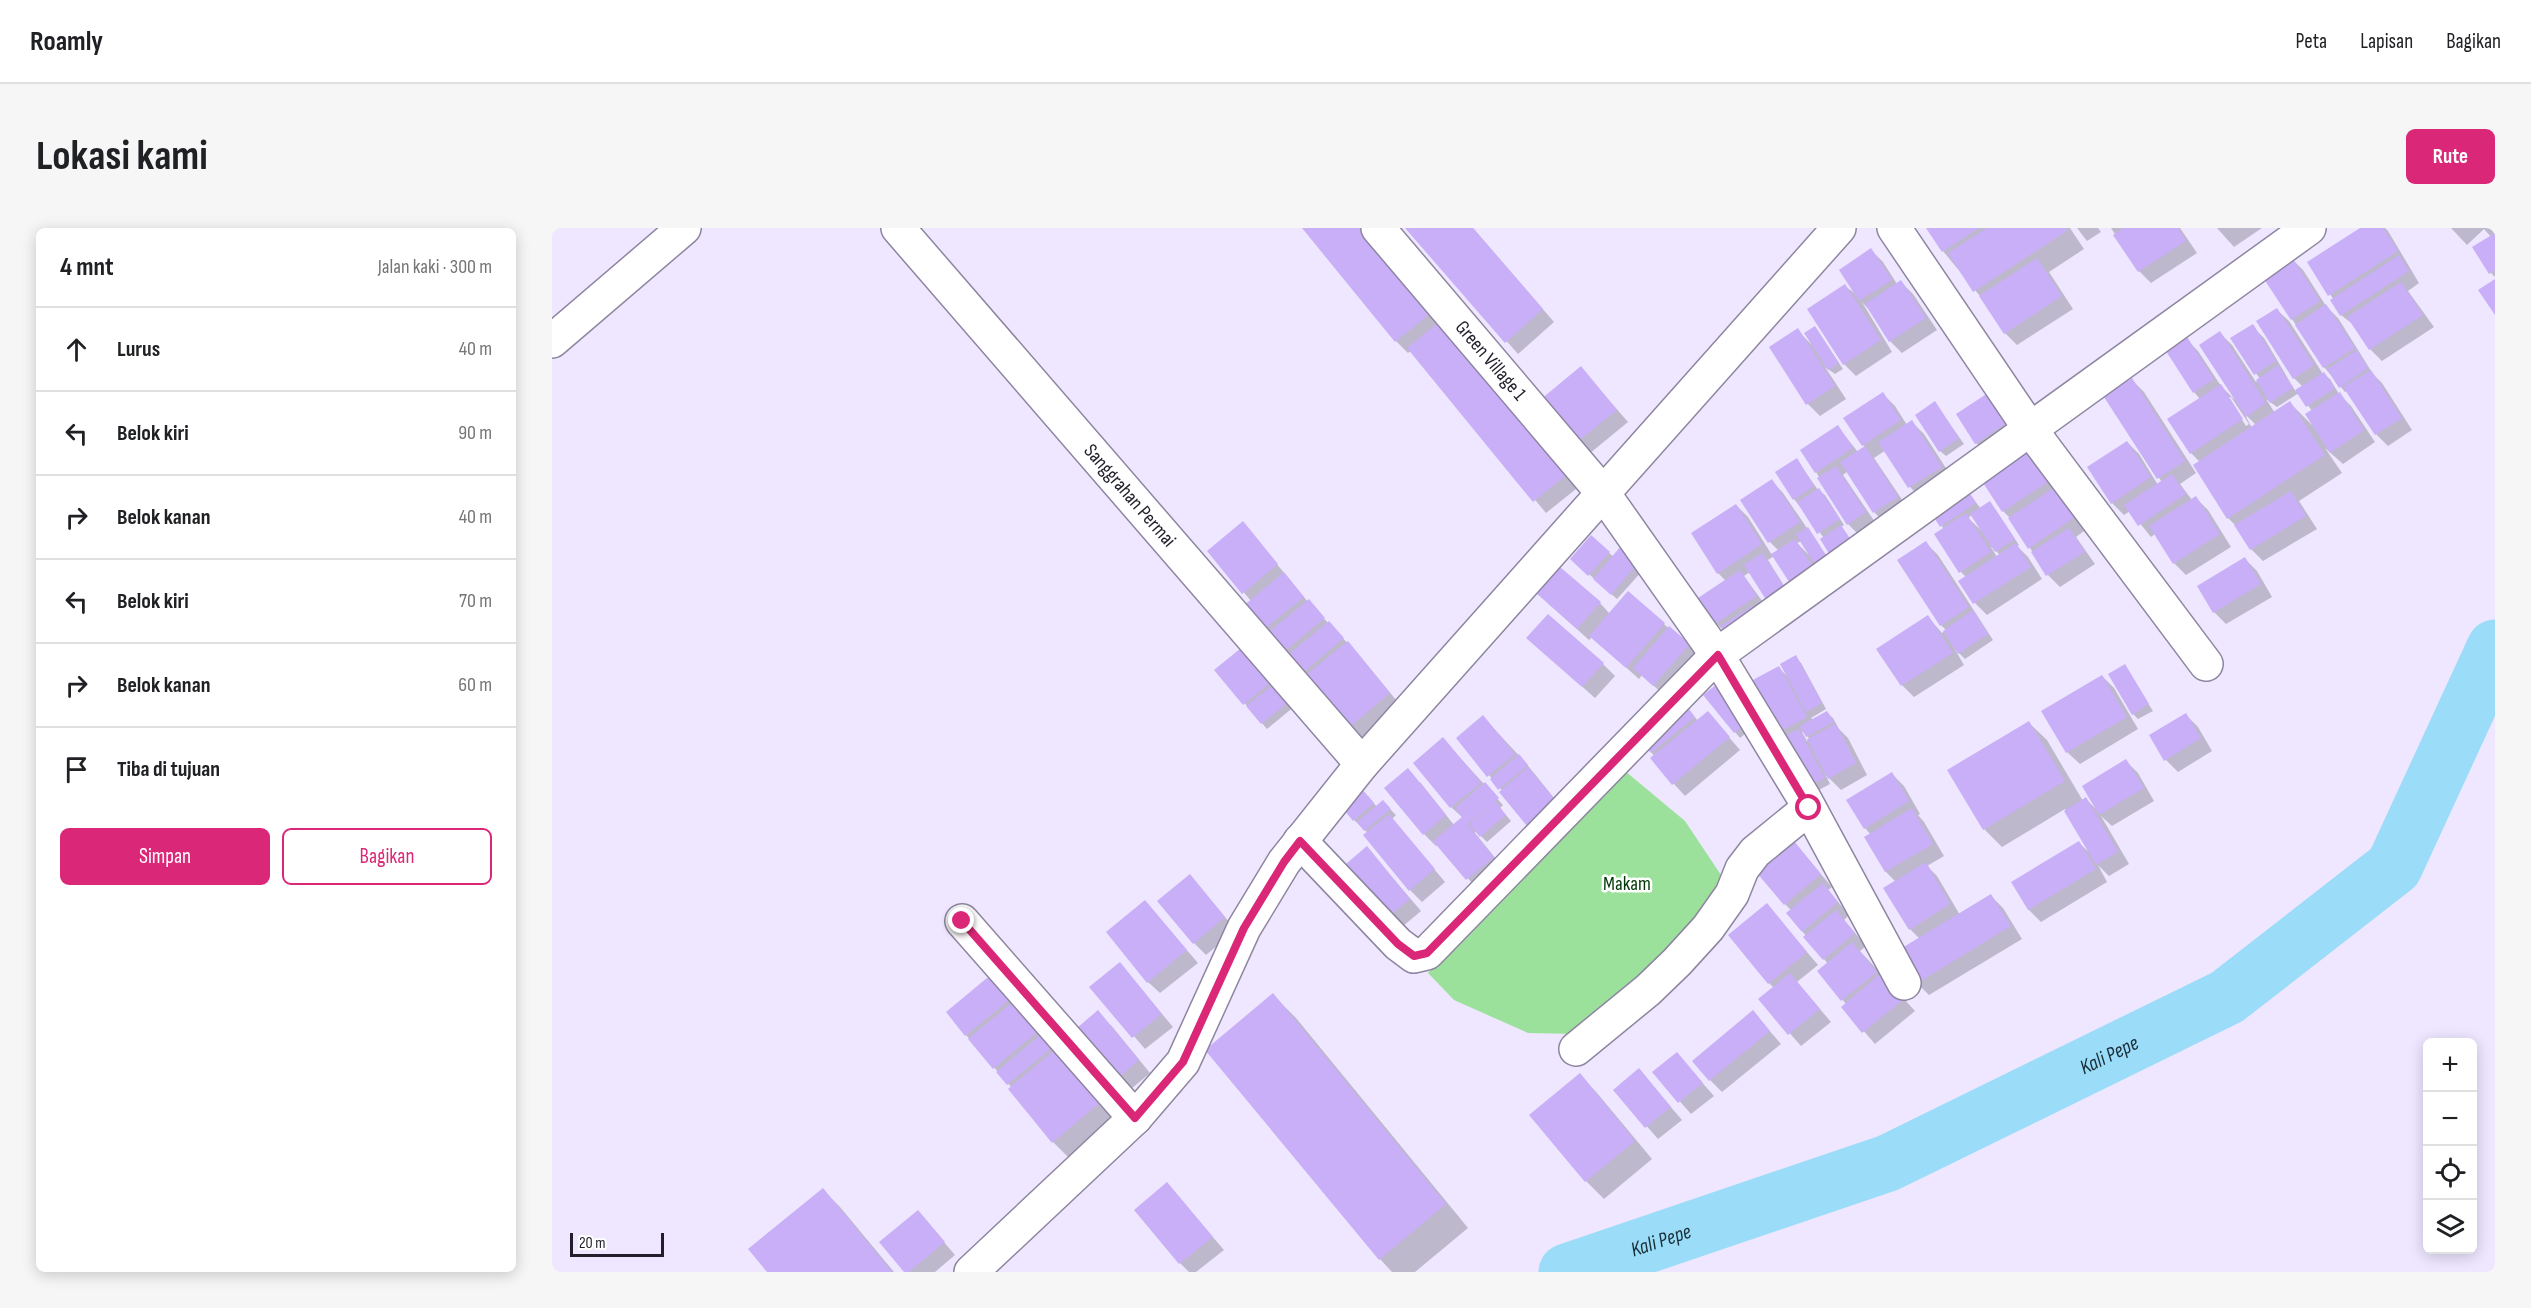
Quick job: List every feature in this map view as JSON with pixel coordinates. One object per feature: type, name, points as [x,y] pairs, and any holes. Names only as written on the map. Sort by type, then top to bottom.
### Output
[{"type":"street","points":[[552,341],[684,228]]},
{"type":"street","name":"Sanggrahan Permai","points":[[898,228],[1362,764]]},
{"type":"street","name":"Green Village 1","points":[[1378,228],[1603,493],[1718,655],[1809,808],[1904,982]]},
{"type":"street","points":[[971,1272],[1135,1118],[1183,1062],[1244,928],[1284,862],[1300,841],[1362,764],[1839,228]]},
{"type":"street","points":[[1894,228],[2030,429],[2206,664]]},
{"type":"street","points":[[1300,841],[1398,944],[1414,956],[1427,953],[1718,655],[2309,228]]},
{"type":"street","points":[[1576,1049],[1648,990],[1677,962],[1708,928],[1732,894],[1742,869],[1755,852],[1809,808]]},
{"type":"street","points":[[962,921],[1135,1118]]},
{"type":"green space","name":"Makam","points":[[1625,771],[1685,821],[1723,878],[1705,917],[1577,1034],[1528,1033],[1454,1000],[1428,973]]},
{"type":"building","points":[[1302,228],[1363,228],[1432,312],[1395,342]]},
{"type":"building","points":[[1405,228],[1473,228],[1543,309],[1505,343]]},
{"type":"building","points":[[1926,228],[1979,228],[1942,252]]},
{"type":"building","points":[[1987,228],[2065,228],[2067,231],[1973,292],[1948,253]]},
{"type":"building","points":[[2124,228],[2178,228],[2186,241],[2138,272],[2113,235]]},
{"type":"building","points":[[2360,228],[2383,228],[2398,251],[2328,296],[2307,262]]},
{"type":"building","points":[[2495,233],[2495,270],[2489,274],[2472,247]]},
{"type":"building","points":[[1871,248],[1892,280],[1859,301],[1839,270]]},
{"type":"building","points":[[2399,255],[2409,271],[2340,316],[2330,300]]},
{"type":"building","points":[[2291,256],[2320,301],[2291,320],[2262,276]]},
{"type":"building","points":[[2037,258],[2062,296],[2004,334],[1979,296]]},
{"type":"building","points":[[2495,279],[2495,315],[2478,290]]},
{"type":"building","points":[[1901,280],[1926,318],[1889,342],[1865,304]]},
{"type":"building","points":[[2401,282],[2423,315],[2369,350],[2347,317]]},
{"type":"building","points":[[1845,284],[1881,340],[1843,365],[1807,309]]},
{"type":"building","points":[[2326,304],[2355,348],[2323,368],[2295,325]]},
{"type":"building","points":[[2277,308],[2314,365],[2293,379],[2256,321]]},
{"type":"building","points":[[1444,318],[1570,472],[1533,502],[1407,348]]},
{"type":"building","points":[[2253,324],[2276,361],[2254,375],[2230,338]]},
{"type":"building","points":[[1815,326],[1839,363],[1828,370],[1804,333]]},
{"type":"building","points":[[1798,328],[1835,386],[1806,405],[1769,347]]},
{"type":"building","points":[[2220,331],[2266,403],[2246,417],[2199,345]]},
{"type":"building","points":[[2187,337],[2214,379],[2193,393],[2166,351]]},
{"type":"building","points":[[2357,350],[2368,368],[2339,388],[2327,369]]},
{"type":"building","points":[[2278,365],[2293,388],[2270,403],[2256,380]]},
{"type":"building","points":[[1581,366],[1617,410],[1576,443],[1540,400]]},
{"type":"building","points":[[2371,370],[2402,418],[2375,435],[2343,387]]},
{"type":"building","points":[[2324,372],[2335,388],[2306,407],[2295,390]]},
{"type":"building","points":[[2132,378],[2185,461],[2157,479],[2104,397]]},
{"type":"building","points":[[2221,384],[2243,419],[2190,454],[2167,419]]},
{"type":"building","points":[[1883,392],[1901,420],[1862,446],[1843,418]]},
{"type":"building","points":[[2340,392],[2364,430],[2330,453],[2305,414]]},
{"type":"building","points":[[1988,393],[2007,423],[1975,444],[1956,414]]},
{"type":"building","points":[[1935,401],[1959,438],[1939,452],[1915,415]]},
{"type":"building","points":[[2290,401],[2325,455],[2227,519],[2193,465]]},
{"type":"building","points":[[1912,420],[1942,467],[1908,488],[1878,442]]},
{"type":"building","points":[[1838,425],[1853,448],[1815,473],[1800,450]]},
{"type":"building","points":[[2127,441],[2151,477],[2111,504],[2087,467]]},
{"type":"building","points":[[1865,446],[1898,497],[1873,513],[1840,462]]},
{"type":"building","points":[[2029,447],[2051,480],[2002,512],[1980,478]]},
{"type":"building","points":[[1797,458],[1814,486],[1793,500],[1775,472]]},
{"type":"building","points":[[1836,466],[1866,512],[1847,525],[1817,478]]},
{"type":"building","points":[[2172,474],[2186,494],[2138,526],[2124,505]]},
{"type":"building","points":[[1772,479],[1800,522],[1768,543],[1740,500]]},
{"type":"building","points":[[1966,487],[1976,503],[1940,527],[1930,511]]},
{"type":"building","points":[[1819,488],[1840,519],[1817,534],[1797,502]]},
{"type":"building","points":[[2054,488],[2074,518],[2028,549],[2008,518]]},
{"type":"building","points":[[2291,491],[2306,516],[2250,550],[2234,525]]},
{"type":"building","points":[[2196,496],[2220,534],[2173,564],[2149,526]]},
{"type":"building","points":[[1990,501],[2015,539],[1995,552],[1970,514]]},
{"type":"building","points":[[1736,504],[1762,544],[1717,574],[1691,533]]},
{"type":"building","points":[[1966,513],[1991,552],[1959,573],[1934,534]]},
{"type":"building","points":[[1243,521],[1278,564],[1242,594],[1207,551]]},
{"type":"building","points":[[1841,525],[1855,546],[1833,560],[1820,539]]},
{"type":"building","points":[[1808,527],[1833,566],[1821,574],[1796,535]]},
{"type":"building","points":[[2069,528],[2085,552],[2046,576],[2031,552]]},
{"type":"building","points":[[1591,535],[1610,552],[1588,576],[1570,559]]},
{"type":"building","points":[[1795,539],[1817,573],[1793,588],[1771,554]]},
{"type":"building","points":[[1926,541],[1969,607],[1940,626],[1897,560]]},
{"type":"building","points":[[2016,543],[2031,567],[1973,604],[1958,581]]},
{"type":"building","points":[[1621,546],[1639,562],[1611,595],[1593,579]]},
{"type":"building","points":[[1762,553],[1789,594],[1770,606],[1744,565]]},
{"type":"building","points":[[2245,557],[2261,584],[2213,613],[2197,586]]},
{"type":"building","points":[[1560,567],[1601,602],[1577,629],[1536,593]]},
{"type":"building","points":[[1740,570],[1757,596],[1715,624],[1698,598]]},
{"type":"building","points":[[1284,572],[1304,597],[1262,631],[1242,607]]},
{"type":"building","points":[[1628,591],[1665,623],[1626,668],[1589,636]]},
{"type":"building","points":[[1309,599],[1325,618],[1281,654],[1265,635]]},
{"type":"building","points":[[1752,606],[1760,618],[1729,638],[1721,626]]},
{"type":"building","points":[[1973,610],[1988,634],[1958,654],[1943,631]]},
{"type":"building","points":[[1548,614],[1604,663],[1582,687],[1526,638]]},
{"type":"building","points":[[1928,615],[1953,653],[1901,686],[1876,649]]},
{"type":"building","points":[[1329,621],[1344,638],[1299,676],[1284,658]]},
{"type":"building","points":[[1669,626],[1690,644],[1653,686],[1633,668]]},
{"type":"building","points":[[1348,641],[1390,693],[1345,731],[1302,678]]},
{"type":"building","points":[[1246,644],[1275,679],[1243,705],[1214,670]]},
{"type":"building","points":[[1796,655],[1822,703],[1806,712],[1780,664]]},
{"type":"building","points":[[2125,664],[2149,704],[2132,715],[2108,674]]},
{"type":"building","points":[[1779,666],[1807,717],[1779,732],[1751,681]]},
{"type":"building","points":[[2102,675],[2127,717],[2066,753],[2041,711]]},
{"type":"building","points":[[1276,682],[1291,700],[1261,724],[1246,706]]},
{"type":"building","points":[[1717,684],[1748,722],[1734,733],[1703,695]]},
{"type":"building","points":[[1689,709],[1695,717],[1651,753],[1645,746]]},
{"type":"building","points":[[1708,711],[1730,737],[1672,785],[1650,758]]},
{"type":"building","points":[[1827,711],[1834,722],[1806,737],[1800,726]]},
{"type":"building","points":[[2186,713],[2201,738],[2164,761],[2149,735]]},
{"type":"building","points":[[1483,715],[1515,754],[1487,777],[1456,738]]},
{"type":"building","points":[[2029,721],[2065,781],[1983,830],[1947,770]]},
{"type":"building","points":[[1836,724],[1856,763],[1828,779],[1807,739]]},
{"type":"building","points":[[1799,729],[1825,778],[1808,787],[1781,738]]},
{"type":"building","points":[[1443,737],[1481,783],[1450,808],[1413,763]]},
{"type":"building","points":[[1519,754],[1528,765],[1498,790],[1490,779]]},
{"type":"building","points":[[2126,759],[2144,788],[2099,815],[2082,786]]},
{"type":"building","points":[[1528,767],[1556,801],[1527,826],[1499,792]]},
{"type":"building","points":[[1408,768],[1446,815],[1423,835],[1384,788]]},
{"type":"building","points":[[1892,772],[1909,801],[1864,829],[1846,800]]},
{"type":"building","points":[[1485,782],[1499,798],[1495,801],[1506,815],[1480,837],[1469,824],[1491,805],[1467,824],[1494,857],[1466,880],[1433,841],[1462,817],[1455,808]]},
{"type":"building","points":[[1362,789],[1374,803],[1353,821],[1341,806]]},
{"type":"building","points":[[2086,797],[2118,852],[2096,865],[2064,811]]},
{"type":"building","points":[[1383,800],[1391,809],[1364,831],[1357,822]]},
{"type":"building","points":[[1912,808],[1933,844],[1885,872],[1864,837]]},
{"type":"building","points":[[1389,814],[1435,869],[1409,891],[1363,835]]},
{"type":"building","points":[[1794,841],[1821,874],[1784,905],[1756,872]]},
{"type":"building","points":[[2079,841],[2096,869],[2028,910],[2011,882]]},
{"type":"building","points":[[1367,846],[1410,899],[1383,921],[1340,869]]},
{"type":"building","points":[[1926,862],[1950,904],[1909,930],[1883,888]]},
{"type":"building","points":[[1190,874],[1225,917],[1193,944],[1157,901]]},
{"type":"building","points":[[1823,883],[1838,902],[1802,932],[1786,913]]},
{"type":"building","points":[[1991,894],[2011,926],[1916,984],[1897,951]]},
{"type":"building","points":[[1145,900],[1187,950],[1147,983],[1106,932]]},
{"type":"building","points":[[1767,903],[1807,952],[1768,984],[1728,935]]},
{"type":"building","points":[[1836,910],[1855,933],[1823,960],[1803,937]]},
{"type":"building","points":[[1852,942],[1877,972],[1841,1001],[1817,971]]},
{"type":"building","points":[[1120,962],[1162,1014],[1132,1038],[1089,987]]},
{"type":"building","points":[[999,968],[1019,992],[965,1036],[946,1012]]},
{"type":"building","points":[[1882,972],[1904,999],[1862,1033],[1841,1007]]},
{"type":"building","points":[[1790,973],[1820,1009],[1788,1035],[1758,999]]},
{"type":"building","points":[[1023,993],[1048,1023],[993,1069],[968,1039]]},
{"type":"building","points":[[1273,993],[1446,1204],[1379,1260],[1205,1050]]},
{"type":"building","points":[[1098,1010],[1139,1060],[1111,1084],[1070,1034]]},
{"type":"building","points":[[1753,1010],[1770,1031],[1709,1081],[1692,1061]]},
{"type":"building","points":[[1050,1027],[1061,1040],[1007,1085],[996,1072]]},
{"type":"building","points":[[1065,1041],[1109,1095],[1052,1143],[1008,1089]]},
{"type":"building","points":[[1677,1052],[1703,1083],[1678,1103],[1652,1072]]},
{"type":"building","points":[[1639,1068],[1671,1107],[1645,1128],[1613,1090]]},
{"type":"building","points":[[1580,1073],[1635,1141],[1585,1182],[1529,1115]]},
{"type":"building","points":[[1167,1182],[1213,1237],[1179,1264],[1134,1210]]},
{"type":"building","points":[[823,1188],[892,1272],[767,1272],[748,1249]]},
{"type":"building","points":[[918,1210],[945,1242],[909,1272],[904,1272],[879,1242]]},
{"type":"waterway","name":"Kali Pepe","points":[[1567,1272],[1888,1163],[2227,997],[2394,867],[2495,648]]},
{"type":"route","points":[[962,921],[1135,1118],[1171,1079],[1183,1062],[1244,928],[1284,862],[1300,841],[1398,944],[1414,956],[1427,953],[1718,655],[1809,808]]}]
